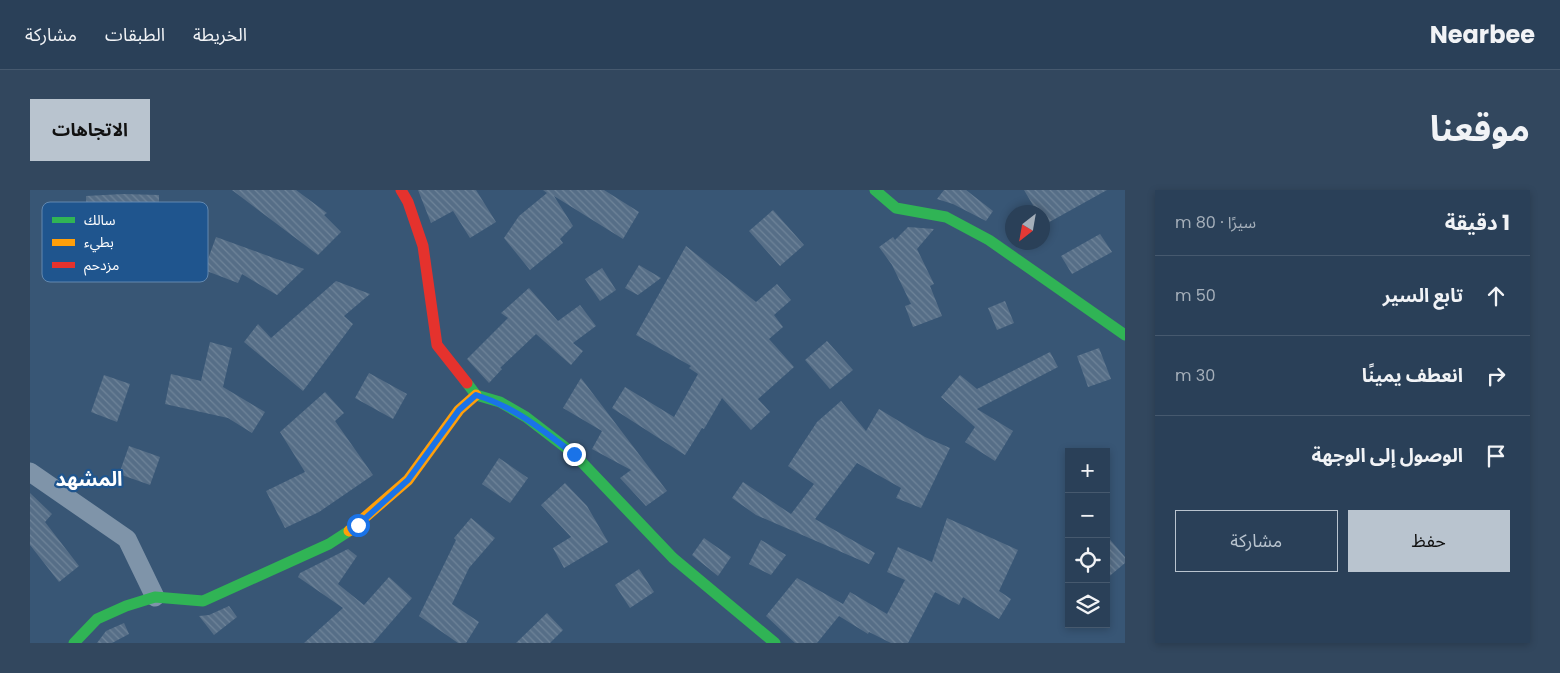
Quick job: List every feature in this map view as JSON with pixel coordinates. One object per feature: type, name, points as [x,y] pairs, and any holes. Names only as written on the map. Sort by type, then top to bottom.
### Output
[{"type":"street","points":[[401,190],[408,202],[423,246],[437,345],[476,395],[500,402],[526,417],[574,454],[603,482],[673,558],[775,643]]},
{"type":"street","points":[[875,190],[896,208],[911,212],[928,212],[946,217],[989,240],[1125,335]]},
{"type":"street","points":[[74,643],[97,619],[155,597],[203,601],[329,544],[358,525],[408,480],[447,425],[476,395]]},
{"type":"street","points":[[30,472],[126,539],[155,597]]},
{"type":"building","points":[[232,190],[296,190],[327,213],[324,215],[341,232],[318,255]]},
{"type":"building","points":[[418,190],[476,190],[496,222],[470,238],[453,211],[431,223]]},
{"type":"building","points":[[543,190],[604,190],[639,212],[623,239],[554,196],[573,226],[560,239],[563,243],[530,270],[504,238],[519,216],[547,193]]},
{"type":"building","points":[[944,190],[966,190],[993,211],[986,221],[953,204],[937,199]]},
{"type":"building","points":[[1024,190],[1107,190],[1050,222],[1050,205],[1033,205]]},
{"type":"building","points":[[159,195],[159,202],[86,202],[86,196]]},
{"type":"building","points":[[773,210],[804,245],[780,266],[749,231]]},
{"type":"building","points":[[908,227],[934,229],[917,249],[934,284],[930,286],[942,316],[913,327],[905,306],[911,304],[892,265],[879,247],[893,237],[895,240]]},
{"type":"building","points":[[1100,234],[1112,252],[1072,274],[1061,256]]},
{"type":"building","points":[[216,237],[304,269],[277,295],[242,274],[238,283],[208,272],[208,259]]},
{"type":"building","points":[[686,246],[756,302],[777,284],[791,300],[774,315],[783,327],[769,339],[794,367],[758,399],[770,412],[751,430],[722,398],[704,429],[702,428],[685,455],[612,408],[625,387],[674,417],[698,374],[689,368],[691,366],[636,335]]},
{"type":"building","points":[[639,265],[661,278],[638,295],[625,288]]},
{"type":"building","points":[[602,268],[616,290],[600,301],[585,279]]},
{"type":"building","points":[[336,281],[370,294],[344,316],[353,324],[303,391],[244,342],[258,324],[271,338]]},
{"type":"building","points":[[529,288],[558,321],[580,305],[596,326],[573,343],[583,351],[571,365],[536,334],[500,368],[502,369],[489,383],[467,359],[508,318],[501,313]]},
{"type":"building","points":[[1005,301],[1014,323],[997,330],[988,308]]},
{"type":"building","points":[[827,341],[853,370],[830,389],[805,360]]},
{"type":"building","points":[[210,342],[232,348],[223,387],[265,412],[252,433],[228,418],[165,404],[171,374],[201,381]]},
{"type":"building","points":[[1099,348],[1111,379],[1088,387],[1077,356]]},
{"type":"building","points":[[1050,352],[1058,367],[977,409],[1013,431],[995,461],[965,442],[975,427],[941,397],[960,375],[977,389]]},
{"type":"building","points":[[369,373],[407,394],[393,419],[355,398]]},
{"type":"building","points":[[104,375],[130,384],[117,422],[91,412]]},
{"type":"building","points":[[581,378],[667,491],[646,506],[620,478],[631,470],[592,449],[602,431],[563,408]]},
{"type":"building","points":[[325,392],[344,413],[335,421],[373,475],[319,512],[285,528],[266,491],[305,472],[280,432]]},
{"type":"building","points":[[841,401],[866,431],[879,409],[925,437],[950,448],[921,508],[896,498],[901,488],[857,463],[815,519],[875,553],[869,564],[756,515],[732,498],[743,482],[791,514],[814,484],[788,466],[817,422]]},
{"type":"building","points":[[129,446],[160,457],[150,485],[119,474]]},
{"type":"building","points":[[499,458],[528,478],[510,503],[482,484]]},
{"type":"building","points":[[565,483],[587,506],[608,542],[564,568],[553,548],[571,537],[541,505]]},
{"type":"building","points":[[30,493],[52,514],[45,522],[79,566],[59,582],[30,545]]},
{"type":"building","points":[[471,518],[495,538],[469,568],[452,604],[479,622],[466,643],[458,643],[419,616],[456,540],[454,538]]},
{"type":"building","points":[[947,518],[1018,550],[999,591],[1011,599],[999,619],[963,597],[959,605],[935,592],[908,643],[891,643],[869,632],[868,634],[839,616],[817,643],[795,643],[766,616],[797,578],[843,604],[850,592],[887,614],[905,580],[887,572],[898,547],[932,562]]},
{"type":"building","points":[[704,538],[731,557],[718,576],[692,555]]},
{"type":"building","points":[[761,540],[786,555],[771,575],[749,564]]},
{"type":"building","points":[[1110,540],[1125,557],[1125,563],[1110,576]]},
{"type":"building","points":[[348,549],[357,556],[338,584],[364,605],[389,577],[412,598],[373,643],[304,643],[343,608],[298,577],[300,573]]},
{"type":"building","points":[[639,569],[654,592],[630,608],[615,585]]},
{"type":"building","points":[[229,606],[237,617],[214,635],[199,616],[209,615]]},
{"type":"building","points":[[547,613],[563,630],[550,643],[516,643]]},
{"type":"building","points":[[124,623],[129,634],[112,643],[97,643],[106,631]]},
{"type":"traffic: fast","points":[[875,190],[896,208],[946,217],[989,240],[1125,335]]},
{"type":"traffic: fast","points":[[467,383],[476,395],[500,402],[526,417],[574,454],[673,558],[775,643]]},
{"type":"traffic: fast","points":[[74,643],[97,619],[126,606],[155,597],[203,601],[329,544],[349,531]]},
{"type":"traffic: slow","points":[[349,531],[408,480],[459,410],[476,395]]},
{"type":"traffic: jam","points":[[401,190],[408,202],[423,246],[437,345],[467,383]]},
{"type":"district","name":"المشهد","points":[[89,479]]},
{"type":"route","points":[[358,525],[384,504],[408,480],[435,440],[459,410],[476,395],[500,402],[526,417],[574,454]]}]
